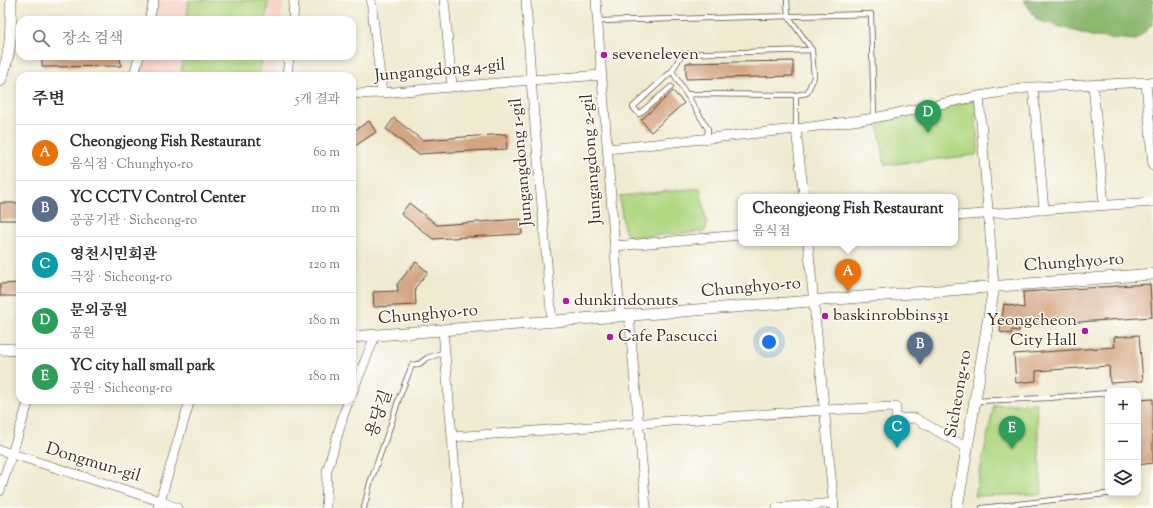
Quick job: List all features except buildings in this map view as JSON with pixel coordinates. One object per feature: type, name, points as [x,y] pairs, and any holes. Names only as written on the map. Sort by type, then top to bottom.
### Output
[{"type":"street","points":[[0,81],[6,68],[9,55],[11,36],[11,0]]},
{"type":"street","points":[[150,16],[154,0]]},
{"type":"street","points":[[293,16],[294,0]]},
{"type":"street","points":[[371,0],[382,93]]},
{"type":"street","points":[[444,0],[452,86]]},
{"type":"street","name":"Jungangdong 1-gil","points":[[526,0],[531,80],[552,322]]},
{"type":"street","name":"Jungangdong 2-gil","points":[[596,0],[615,246],[639,424],[646,508]]},
{"type":"street","points":[[135,72],[138,60]]},
{"type":"street","points":[[287,72],[289,60]]},
{"type":"street","name":"Jungangdong 4-gil","points":[[356,94],[602,75]]},
{"type":"street","points":[[608,149],[796,129],[874,118],[979,96],[1033,87],[1149,82],[1153,166]]},
{"type":"street","points":[[1092,84],[1104,206]]},
{"type":"street","points":[[1033,87],[1044,210]]},
{"type":"street","points":[[979,96],[994,286]]},
{"type":"street","points":[[796,129],[804,194]]},
{"type":"street","points":[[958,216],[1153,202]]},
{"type":"street","points":[[615,246],[738,235]]},
{"type":"street","points":[[777,508],[834,505],[808,246]]},
{"type":"street","name":"Chunghyo-ro","points":[[356,337],[1153,274]]},
{"type":"street","name":"Sicheong-ro","points":[[957,508],[994,286]]},
{"type":"street","points":[[444,330],[458,508]]},
{"type":"street","points":[[356,383],[375,336]]},
{"type":"street","points":[[0,349],[16,350]]},
{"type":"street","points":[[0,490],[28,404]]},
{"type":"street","points":[[159,504],[189,404]]},
{"type":"street","points":[[326,508],[327,471],[347,404]]},
{"type":"street","points":[[452,437],[824,410],[896,407],[896,419],[915,418],[967,448]]},
{"type":"street","name":"Dongmun-gil","points":[[0,450],[159,504],[177,508]]},
{"type":"lane","points":[[687,94],[807,94],[814,77],[812,50],[788,16],[787,0]]},
{"type":"lane","points":[[598,21],[871,14],[874,118]]},
{"type":"lane","points":[[671,87],[639,114],[633,107],[672,71],[682,54],[812,50]]},
{"type":"lane","points":[[672,71],[708,129],[707,138]]},
{"type":"lane","points":[[796,95],[796,129]]},
{"type":"lane","name":"용당길","points":[[364,508],[370,483],[399,398],[412,366],[445,352]]},
{"type":"lane","points":[[975,401],[1048,398],[1105,393]]},
{"type":"lane","points":[[982,508],[1105,494]]},
{"type":"shaded area","points":[[156,0],[283,0],[281,16],[153,16]]},
{"type":"shaded area","points":[[142,60],[278,60],[276,72],[138,72]]},
{"type":"green space","points":[[189,0],[268,0],[266,16],[187,16]]},
{"type":"green space","points":[[1024,0],[1153,0],[1153,24],[1136,40],[1095,37],[1037,20]]},
{"type":"green space","points":[[183,60],[262,60],[260,72],[181,72]]},
{"type":"green space","points":[[975,100],[978,148],[978,153],[976,155],[885,165],[877,119]]},
{"type":"green space","points":[[700,188],[707,225],[705,231],[632,237],[628,236],[624,228],[619,196]]},
{"type":"green space","points":[[1036,403],[1042,494],[975,496],[994,405]]},
{"type":"place","name":"seveneleven","points":[[604,55]]},
{"type":"place","name":"문외공원","points":[[928,133]]},
{"type":"place","name":"Cheongjeong Fish Restaurant","points":[[848,292]]},
{"type":"place","name":"dunkindonuts","points":[[566,301]]},
{"type":"place","name":"baskinrobbins31","points":[[825,316]]},
{"type":"place","name":"Yeongcheon City Hall","points":[[1085,331]]},
{"type":"place","name":"Cafe Pascucci","points":[[610,337]]},
{"type":"place","name":"YC CCTV Control Center","points":[[920,365]]},
{"type":"place","name":"영천시민회관","points":[[897,448]]},
{"type":"place","name":"YC city hall small park","points":[[1012,449]]}]
